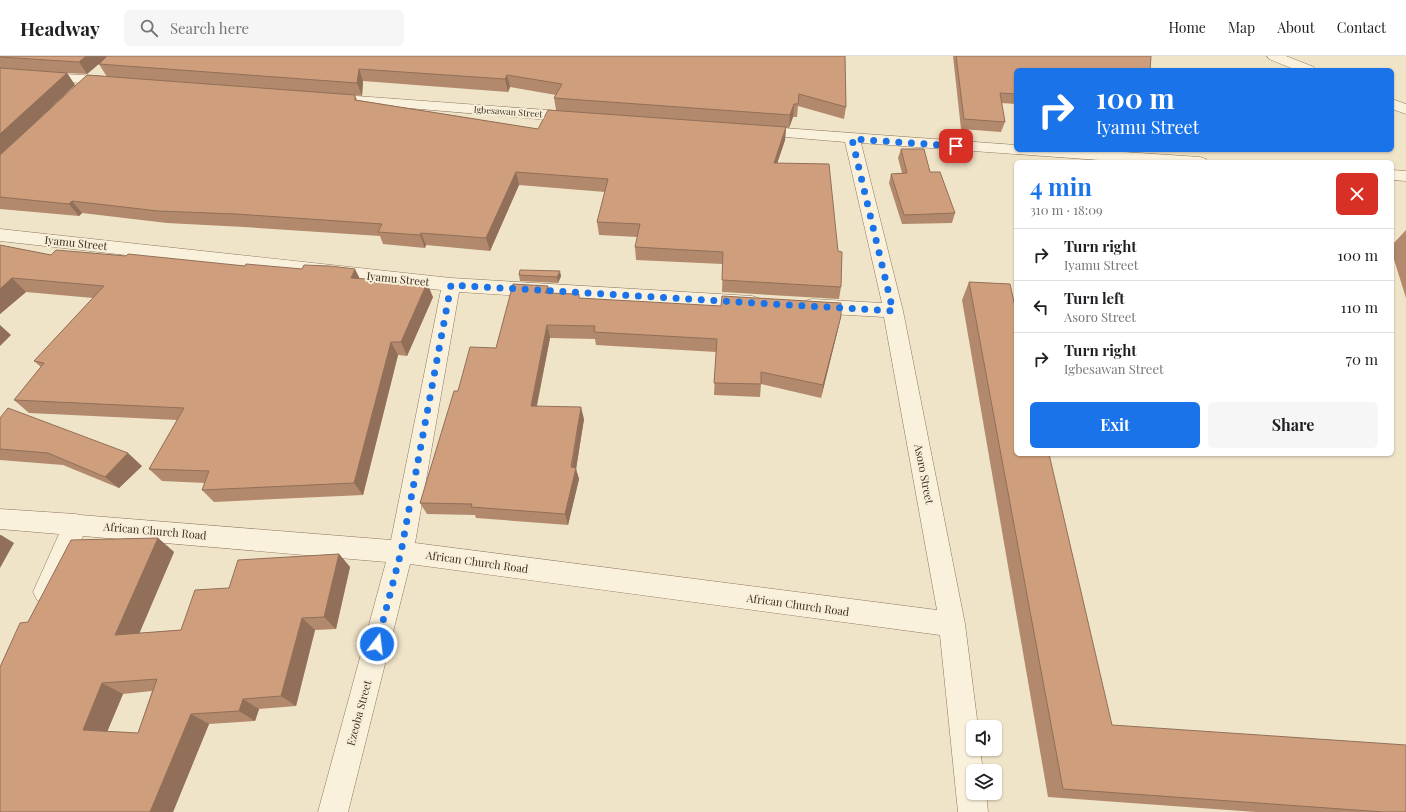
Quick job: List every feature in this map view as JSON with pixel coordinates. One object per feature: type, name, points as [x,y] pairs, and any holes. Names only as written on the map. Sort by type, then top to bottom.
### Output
[{"type":"street","points":[[1274,56],[1304,68]]},
{"type":"street","points":[[82,91],[108,66]]},
{"type":"street","points":[[0,74],[125,82]]},
{"type":"street","name":"Igbesawan Street","points":[[315,97],[592,119]]},
{"type":"street","points":[[1394,105],[1406,109]]},
{"type":"street","points":[[742,130],[1014,150]]},
{"type":"street","name":"Asoro Street","points":[[852,139],[893,311],[952,624],[973,812]]},
{"type":"street","points":[[1050,152],[1170,160]]},
{"type":"street","points":[[1394,175],[1406,176]]},
{"type":"street","name":"Iyamu Street","points":[[0,235],[451,285],[766,304]]},
{"type":"street","name":"Ezeoba Street","points":[[333,812],[401,552],[451,285]]},
{"type":"street","points":[[798,305],[893,311]]},
{"type":"street","name":"African Church Road","points":[[0,519],[76,524],[401,552],[904,619],[952,624]]},
{"type":"street","points":[[38,610],[76,524]]},
{"type":"building","points":[[0,56],[86,56],[79,62]]},
{"type":"building","points":[[107,56],[845,56],[846,107],[799,94],[798,104],[794,104],[790,115],[554,98],[562,84],[507,75],[505,79],[359,69],[357,83],[99,64]]},
{"type":"building","points":[[956,56],[1151,56],[1150,68],[1014,68],[1014,94],[1000,93],[1005,122],[964,119]]},
{"type":"building","points":[[0,68],[67,73],[0,134]]},
{"type":"building","points":[[87,75],[355,95],[355,100],[538,129],[548,110],[786,127],[774,163],[829,164],[838,251],[842,252],[841,287],[722,280],[723,252],[635,247],[640,224],[597,222],[608,179],[516,172],[486,238],[421,233],[420,235],[378,232],[382,224],[236,214],[158,211],[72,201],[69,204],[0,197],[0,155]]},
{"type":"building","points":[[901,149],[924,149],[930,172],[940,172],[955,213],[904,215],[891,174],[907,173]]},
{"type":"building","points":[[0,245],[51,255],[56,250],[126,256],[128,254],[245,266],[246,264],[302,269],[304,265],[330,266],[355,269],[351,278],[427,283],[401,342],[391,342],[354,483],[202,490],[209,471],[149,469],[184,408],[14,400],[44,363],[34,361],[104,286],[12,278],[0,289]]},
{"type":"building","points":[[520,270],[560,271],[557,277],[519,275]]},
{"type":"building","points":[[969,282],[1010,284],[1014,302],[1014,456],[1049,456],[1112,725],[1406,745],[1406,812],[1383,812],[1063,789]]},
{"type":"building","points":[[513,284],[548,286],[545,293],[579,294],[579,298],[721,306],[722,296],[841,303],[841,316],[823,385],[761,372],[761,384],[714,383],[717,339],[594,332],[595,326],[547,325],[531,406],[581,407],[571,467],[576,468],[565,514],[471,507],[472,504],[420,503],[454,391],[458,391],[470,347],[496,348]]},
{"type":"building","points":[[8,408],[128,453],[105,477],[48,453],[0,449],[0,418]]},
{"type":"building","points":[[158,538],[115,635],[181,630],[195,590],[229,588],[238,560],[339,554],[324,617],[302,618],[281,696],[243,699],[239,711],[191,714],[150,812],[0,812],[0,667],[20,623],[28,622],[71,540]],"holes":[[[157,679],[138,733],[83,730],[102,683]]]},
{"type":"route","points":[[377,644],[401,552],[451,285],[893,311],[852,139],[956,146]]}]
